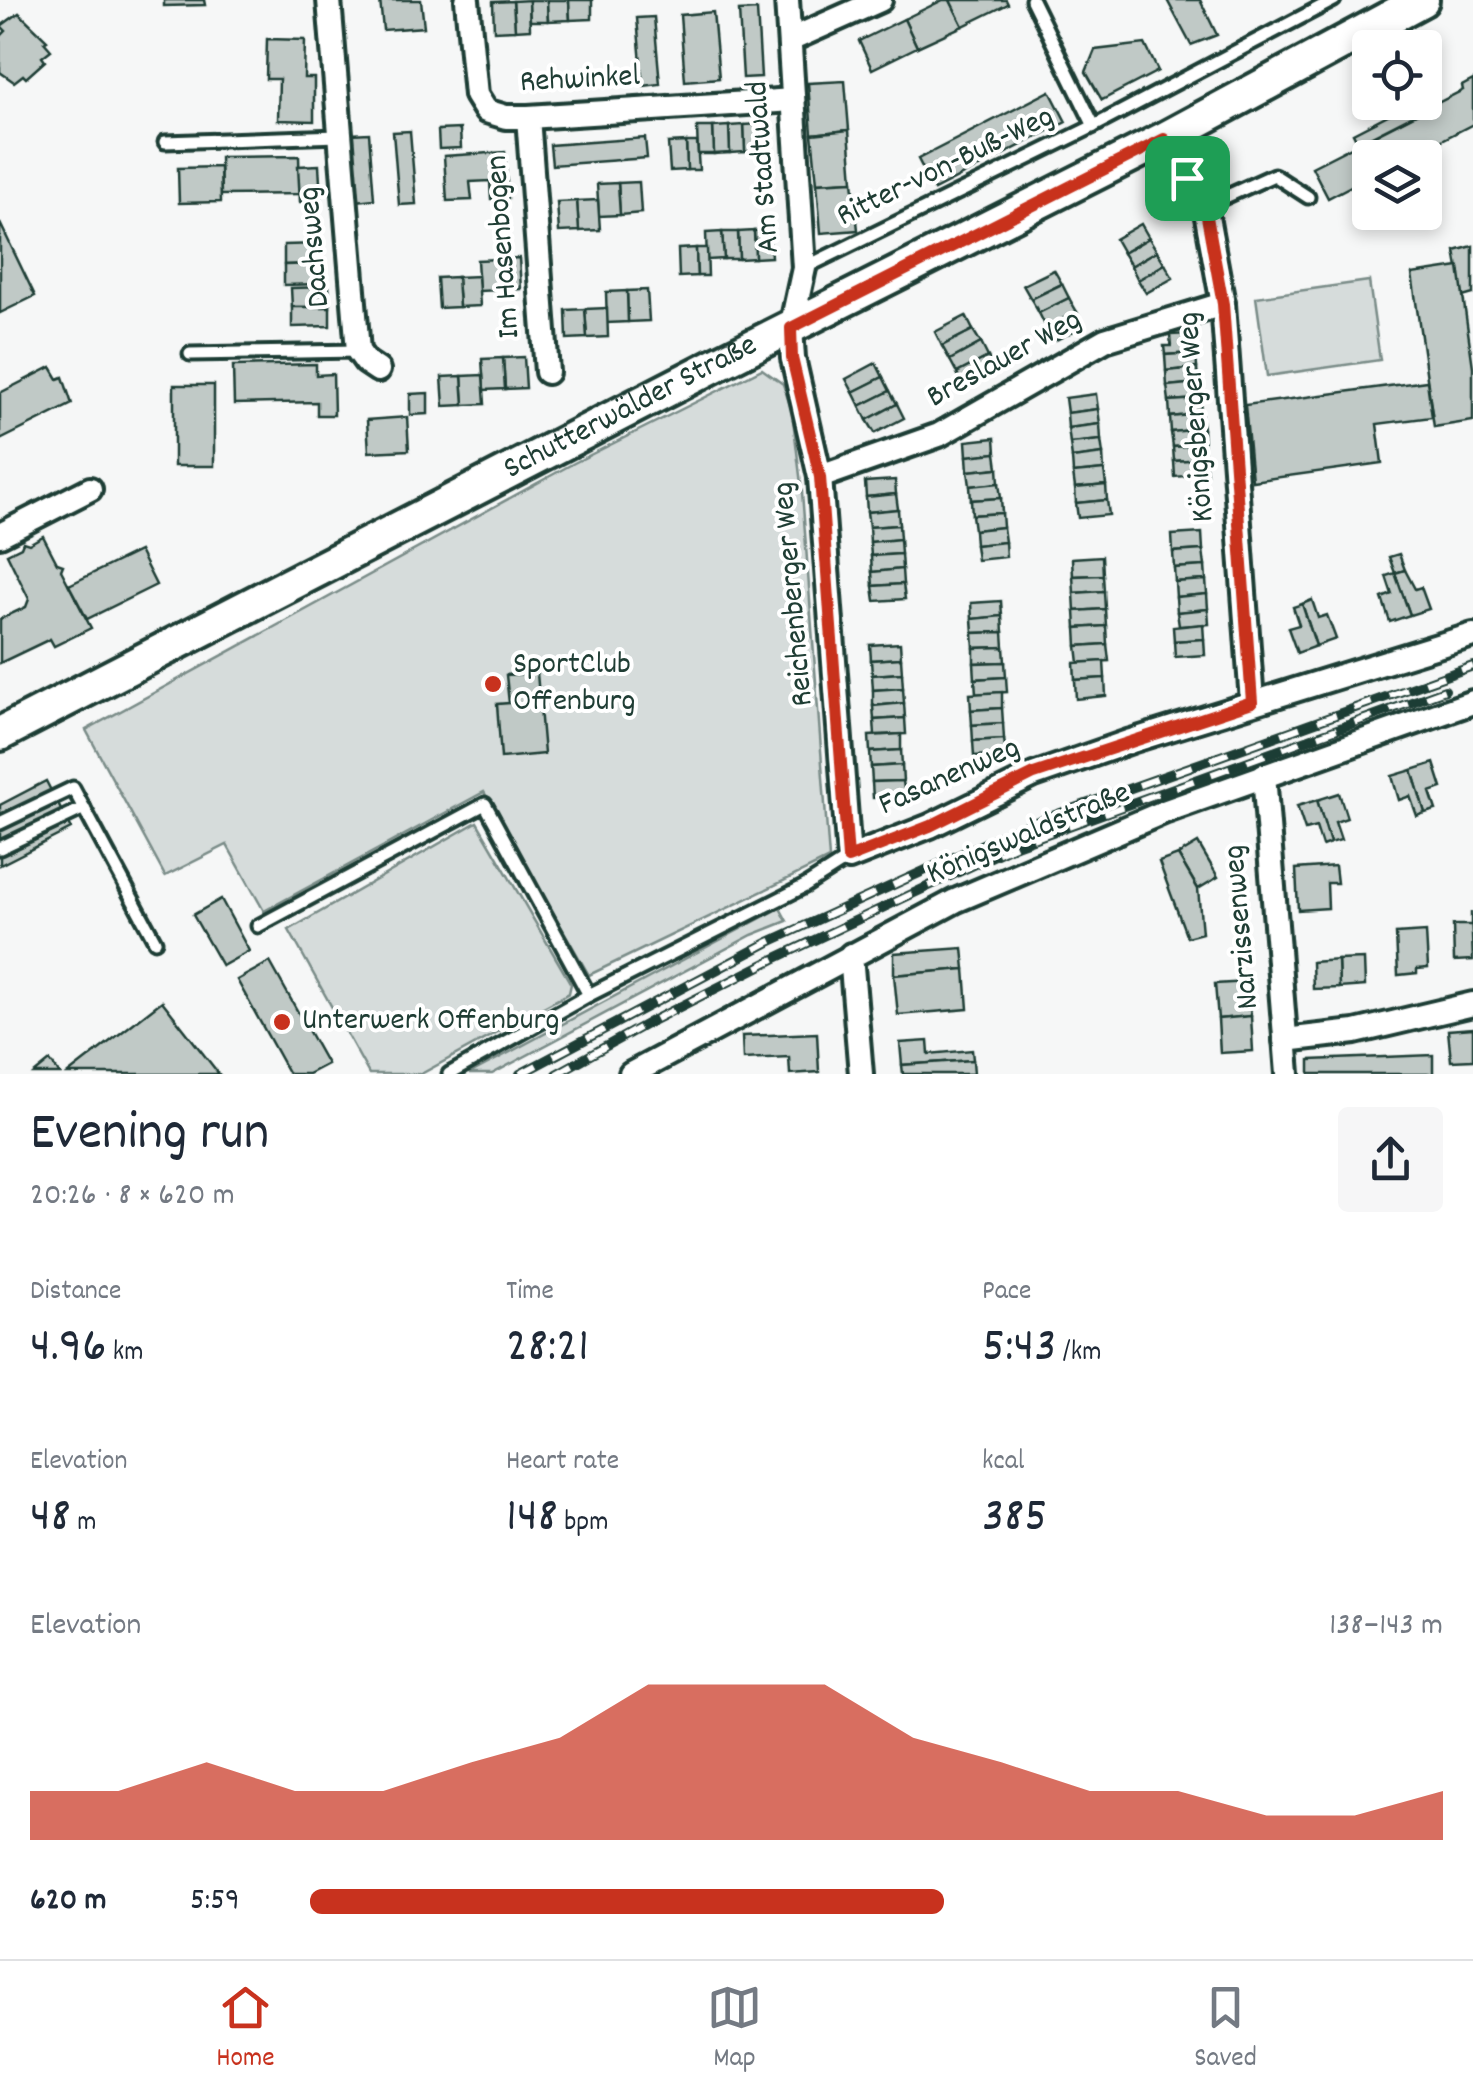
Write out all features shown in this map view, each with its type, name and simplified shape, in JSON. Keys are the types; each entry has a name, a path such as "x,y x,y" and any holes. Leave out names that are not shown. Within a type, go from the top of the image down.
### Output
{"main road":[{"name":"Schutterwälder Straße","path":"0,734 1164,139 1422,0"}],"street":[{"name":"Dachsweg","path":"329,0 358,351"},
{"name":"Rehwinkel","path":"468,0 480,104 486,111 506,118 793,100"},
{"name":"Am Stadtwald","path":"787,0 804,268 791,328"},
{"path":"790,40 880,0"},
{"name":"Im Hasenbogen","path":"528,118 548,372"},
{"name":"Königsberger Weg","path":"1164,139 1205,206 1223,304 1252,702"},
{"name":"Breslauer Weg","path":"820,477 940,436 1105,340 1223,304"},
{"name":"Reichenberger Weg","path":"791,328 792,358 820,477 848,858"},
{"path":"358,351 378,370"},
{"path":"0,536 90,489"},
{"name":"Fasanenweg","path":"848,858 930,826 1034,774 1473,634"},
{"name":"Königswaldstraße","path":"641,1071 955,900 1264,774 1473,702"},
{"name":"Narzissenweg","path":"1264,774 1288,1074"},
{"path":"851,955 861,1074"},
{"path":"1285,1040 1356,1032 1473,1004"}],"lane":[{"name":"Ritter-von-Buß-Weg","path":"804,268 1094,126 1032,0"},
{"path":"1094,126 1334,0"},
{"name":"Dachsweg","path":"165,142 339,136"},
{"path":"1205,206 1274,175 1308,197"},
{"name":"Dachsweg","path":"190,354 358,351"},
{"path":"0,823 73,788 155,941"},
{"path":"258,926 485,804 589,995"},
{"path":"0,848 84,808"},
{"name":"Fasanenweg","path":"449,1074 589,995 805,886 848,858"}],"shaded area":[{"path":"1369,281 1380,360 1267,376 1256,297"},
{"name":"SportClub Offenburg","path":"762,369 783,384 792,411 802,492 829,859 589,975 484,792 264,911 227,845 165,876 86,730 574,463"},
{"path":"477,822 571,984 569,993 421,1074 369,1074 289,930"},
{"path":"780,908 787,921 752,935 492,1074 469,1074"}],"building":[{"path":"164,0 204,0 205,5 164,6"},
{"path":"380,0 421,0 424,27 383,30"},
{"path":"529,0 530,29 515,30 513,1"},
{"path":"529,0 547,0 548,21 530,21"},
{"path":"547,0 569,0 570,20 548,21"},
{"path":"569,0 592,0 592,19 570,20"},
{"path":"950,0 963,26 917,47 904,19"},
{"path":"950,0 1006,0 1008,4 963,26"},
{"path":"1167,0 1200,0 1217,35 1191,45"},
{"path":"513,1 515,30 494,31 493,2"},
{"path":"757,10 761,77 743,78 739,11"},
{"path":"713,12 719,78 685,81 680,15"},
{"path":"19,13 47,40 44,42 51,50 26,78 23,75 14,82 0,72 0,33 6,31 1,26"},
{"path":"654,17 660,84 643,86 637,18"},
{"path":"904,19 917,47 872,69 859,41"},
{"path":"267,39 305,40 304,78 314,78 314,121 278,120 279,79 266,79"},
{"path":"1145,44 1158,71 1102,100 1086,72 1095,50"},
{"path":"1473,80 1473,124 1442,140 1365,140 1404,120 1442,120 1442,101 1463,90 1462,86"},
{"path":"845,81 849,130 812,134 808,83"},
{"path":"1050,91 1066,122 934,190 918,159"},
{"path":"1378,120 1403,120 1364,140 1356,140 1353,133"},
{"path":"760,124 761,151 745,152 744,125"},
{"path":"744,125 745,152 730,153 729,126"},
{"path":"729,126 730,153 714,154 713,127"},
{"path":"697,127 713,127 714,154 698,154"},
{"path":"460,129 461,148 439,149 438,130"},
{"path":"849,130 853,181 817,183 812,134"},
{"path":"410,131 416,204 399,205 393,132"},
{"path":"369,133 374,199 356,201 351,134"},
{"path":"645,138 647,158 552,165 550,145"},
{"path":"686,142 697,142 699,170 687,170"},
{"path":"686,142 687,170 670,171 668,143"},
{"path":"1352,147 1352,185 1328,198 1312,167"},
{"path":"505,152 508,198 491,199 490,181 470,182 472,200 447,201 444,156"},
{"path":"299,156 300,194 221,195 220,157"},
{"path":"319,165 321,201 300,202 298,166"},
{"path":"220,167 221,202 179,203 178,168"},
{"path":"853,181 858,230 821,233 817,183"},
{"path":"639,182 641,213 620,215 618,183"},
{"path":"618,183 620,215 599,216 597,184"},
{"path":"598,200 600,230 579,231 577,201"},
{"path":"577,201 579,231 559,232 557,202"},
{"path":"0,223 35,296 0,313"},
{"path":"1141,224 1149,238 1123,253 1115,239"},
{"path":"769,230 771,257 755,258 754,231"},
{"path":"754,231 755,258 739,259 738,232"},
{"path":"722,232 738,232 739,259 724,259"},
{"path":"722,232 724,259 707,260 706,233"},
{"path":"1149,238 1157,251 1131,266 1123,253"},
{"path":"319,244 319,264 284,265 284,245"},
{"path":"1473,246 1473,294 1463,297 1455,251"},
{"path":"696,248 697,276 679,277 678,249"},
{"path":"696,248 707,248 708,276 697,276"},
{"path":"1157,251 1165,264 1138,280 1131,266"},
{"path":"519,258 521,289 500,290 498,259"},
{"path":"498,259 500,290 479,291 477,260"},
{"path":"319,264 319,284 284,285 284,265"},
{"path":"1165,264 1173,278 1146,293 1138,280"},
{"path":"1459,267 1473,367 1473,421 1434,427 1412,274"},
{"path":"1054,270 1062,284 1031,299 1023,285"},
{"path":"478,276 480,306 459,307 457,277"},
{"path":"457,277 459,307 439,308 437,278"},
{"path":"1062,284 1069,298 1039,313 1031,299"},
{"path":"329,287 330,307 292,307 291,288"},
{"path":"647,290 649,321 628,322 627,291"},
{"path":"627,291 628,322 607,323 606,292"},
{"path":"1069,298 1077,312 1046,327 1039,313"},
{"path":"292,307 330,307 330,326 292,327"},
{"path":"607,308 608,337 587,338 585,309"},
{"path":"585,309 587,338 567,339 566,310"},
{"path":"1077,312 1084,326 1054,341 1046,327"},
{"path":"966,316 973,330 942,346 935,332"},
{"path":"973,330 981,343 950,360 942,346"},
{"path":"1190,334 1191,353 1165,355 1164,346 1171,346 1170,335"},
{"path":"981,343 988,357 957,373 950,360"},
{"path":"1196,353 1197,368 1166,371 1165,355"},
{"path":"524,357 526,388 505,389 503,358"},
{"path":"988,357 995,371 964,387 957,373"},
{"path":"503,358 505,389 484,390 482,359"},
{"path":"876,363 883,377 853,392 846,379"},
{"path":"316,364 316,375 333,374 334,415 317,415 317,402 234,404 233,366"},
{"path":"51,367 58,379 63,377 72,404 0,440 0,393"},
{"path":"1197,368 1198,383 1167,386 1166,371"},
{"path":"483,375 485,404 464,405 462,376"},
{"path":"462,376 464,405 444,406 442,377"},
{"path":"883,377 890,391 860,406 853,392"},
{"path":"1427,381 1432,417 1377,424 1382,463 1252,481 1245,405"},
{"path":"1198,383 1200,399 1169,401 1167,386"},
{"path":"174,385 214,385 214,466 174,466"},
{"path":"890,391 897,404 867,420 860,406"},
{"path":"428,393 428,414 410,415 410,394"},
{"path":"1096,394 1098,409 1067,413 1065,398"},
{"path":"1200,399 1201,414 1170,417 1169,401"},
{"path":"897,404 904,418 875,433 867,420"},
{"path":"1098,409 1100,424 1068,428 1067,413"},
{"path":"1201,414 1203,429 1171,432 1170,417"},
{"path":"407,417 409,450 369,452 367,420"},
{"path":"1100,424 1101,440 1070,443 1068,428"},
{"path":"1203,429 1204,445 1173,447 1171,432"},
{"path":"995,438 996,453 967,456 966,441"},
{"path":"1101,440 1103,454 1072,458 1070,443"},
{"path":"1204,445 1205,459 1174,461 1173,447"},
{"path":"996,453 998,468 968,471 967,456"},
{"path":"1103,454 1104,470 1073,473 1072,458"},
{"path":"1205,459 1207,474 1175,477 1174,461"},
{"path":"998,468 999,483 970,486 968,471"},
{"path":"1104,470 1106,485 1075,488 1073,473"},
{"path":"895,480 896,494 866,497 865,482"},
{"path":"999,483 1001,498 971,500 970,486"},
{"path":"1106,485 1107,500 1076,503 1075,488"},
{"path":"896,494 898,509 867,512 866,497"},
{"path":"1001,498 1002,513 972,515 971,500"},
{"path":"1107,500 1109,515 1078,518 1076,503"},
{"path":"898,509 899,525 869,527 867,512"},
{"path":"1002,513 1003,527 974,530 972,515"},
{"path":"899,525 900,539 870,542 869,527"},
{"path":"1003,527 1005,542 975,545 974,530"},
{"path":"1202,533 1203,550 1173,552 1172,535"},
{"path":"43,536 57,563 63,565 61,570 91,628 54,646 50,639 0,663 0,619 26,607 29,599 7,554 23,542 29,544"},
{"path":"900,539 901,554 871,556 870,542"},
{"path":"1005,542 1006,557 977,560 975,545"},
{"path":"1203,550 1205,566 1174,568 1173,552"},
{"path":"139,551 156,585 87,619 69,585"},
{"path":"901,554 902,569 872,572 871,556"},
{"path":"1399,554 1405,570 1395,573 1389,557"},
{"path":"1102,556 1103,575 1073,576 1072,558"},
{"path":"1205,566 1206,580 1175,582 1174,568"},
{"path":"902,569 903,584 873,586 872,572"},
{"path":"1405,570 1415,589 1421,587 1429,609 1410,615 1395,573"},
{"path":"1395,573 1410,615 1390,622 1382,598 1392,594 1386,576"},
{"path":"1103,575 1104,591 1074,593 1073,576"},
{"path":"1206,580 1207,594 1176,597 1175,582"},
{"path":"903,584 905,599 875,601 873,586"},
{"path":"1104,591 1105,609 1075,611 1074,593"},
{"path":"1207,594 1208,609 1177,612 1176,597"},
{"path":"1312,600 1318,618 1327,615 1336,639 1316,646 1302,604"},
{"path":"1001,601 1002,616 972,619 971,603"},
{"path":"1302,604 1316,646 1297,653 1288,628 1299,625 1293,607"},
{"path":"1105,609 1106,626 1076,628 1075,611"},
{"path":"1208,609 1209,624 1179,626 1177,612"},
{"path":"1002,616 1003,632 973,633 972,619"},
{"path":"1203,624 1204,639 1174,641 1173,627"},
{"path":"1106,626 1107,644 1077,646 1076,628"},
{"path":"1003,632 1004,647 974,648 973,633"},
{"path":"1204,639 1205,655 1175,657 1174,641"},
{"path":"900,643 901,658 871,660 870,645"},
{"path":"1107,644 1109,661 1079,663 1077,646"},
{"path":"1004,647 1005,662 974,663 974,648"},
{"path":"901,658 902,673 872,675 871,660"},
{"path":"1104,661 1105,678 1075,680 1074,663"},
{"path":"1005,662 1006,677 975,679 974,663"},
{"path":"537,673 544,754 501,758 497,704 509,703 506,675"},
{"path":"902,673 903,688 873,690 872,675"},
{"path":"1006,677 1007,692 976,694 975,679"},
{"path":"1105,678 1106,696 1076,699 1075,680"},
{"path":"903,688 904,703 873,706 873,690"},
{"path":"1002,692 1002,708 971,710 970,694"},
{"path":"904,703 905,718 874,720 873,706"},
{"path":"1002,708 1003,723 972,725 971,710"},
{"path":"905,718 906,734 875,735 874,720"},
{"path":"1003,723 1004,739 973,741 972,725"},
{"path":"901,734 901,750 870,752 869,736"},
{"path":"1004,739 1006,754 974,756 973,741"},
{"path":"901,750 902,765 871,767 870,752"},
{"path":"1434,763 1442,788 1430,792 1436,810 1425,813 1412,770"},
{"path":"902,765 903,781 872,782 871,767"},
{"path":"1412,770 1425,813 1417,816 1410,796 1399,800 1392,776"},
{"path":"46,781 71,829 0,865 0,805"},
{"path":"903,781 905,796 873,798 872,782"},
{"path":"1339,793 1347,818 1335,822 1341,840 1330,843 1317,800"},
{"path":"1317,800 1330,843 1322,846 1316,827 1305,830 1297,806"},
{"path":"1198,843 1218,877 1198,889 1178,855"},
{"path":"1178,855 1198,889 1202,933 1187,937 1159,862"},
{"path":"1335,866 1337,883 1327,883 1328,908 1298,910 1296,869"},
{"path":"221,899 249,951 222,966 193,915"},
{"path":"1471,912 1473,960 1454,961 1453,925 1471,925"},
{"path":"1426,932 1428,968 1398,975 1396,934"},
{"path":"963,948 965,969 894,975 894,953"},
{"path":"1364,959 1365,986 1339,988 1338,960"},
{"path":"1338,960 1339,988 1313,989 1312,962"},
{"name":"Unterwerk Offenburg","path":"270,962 327,1064 308,1074 289,1074 237,980"},
{"path":"965,969 968,1009 898,1015 894,975"},
{"path":"1248,982 1251,1016 1218,1019 1215,984"},
{"path":"162,1001 219,1074 68,1074"},
{"path":"1251,1016 1253,1051 1220,1053 1218,1019"},
{"path":"1473,1028 1473,1060 1451,1061 1448,1030"},
{"path":"817,1033 819,1072 790,1074 789,1057 743,1059 742,1036"},
{"path":"928,1041 929,1054 972,1050 973,1060 902,1065 900,1043"},
{"path":"1433,1055 1433,1074 1310,1074 1310,1060"},
{"path":"973,1060 974,1074 903,1074 902,1065"},
{"path":"50,1061 60,1074 34,1074"}],"railway":[{"path":"520,1074 769,942 1013,830 1473,666"},
{"path":"556,1074 774,959 1016,845 1445,690"}],"place":[{"name":"SportClub Offenburg","path":"493,684"},
{"name":"Unterwerk Offenburg","path":"282,1022"}],"route":[{"path":"1164,139 1187,178 1205,206 1223,304 1252,702 1034,774 930,826 848,858 820,477 792,358 791,328 1164,139"}]}
